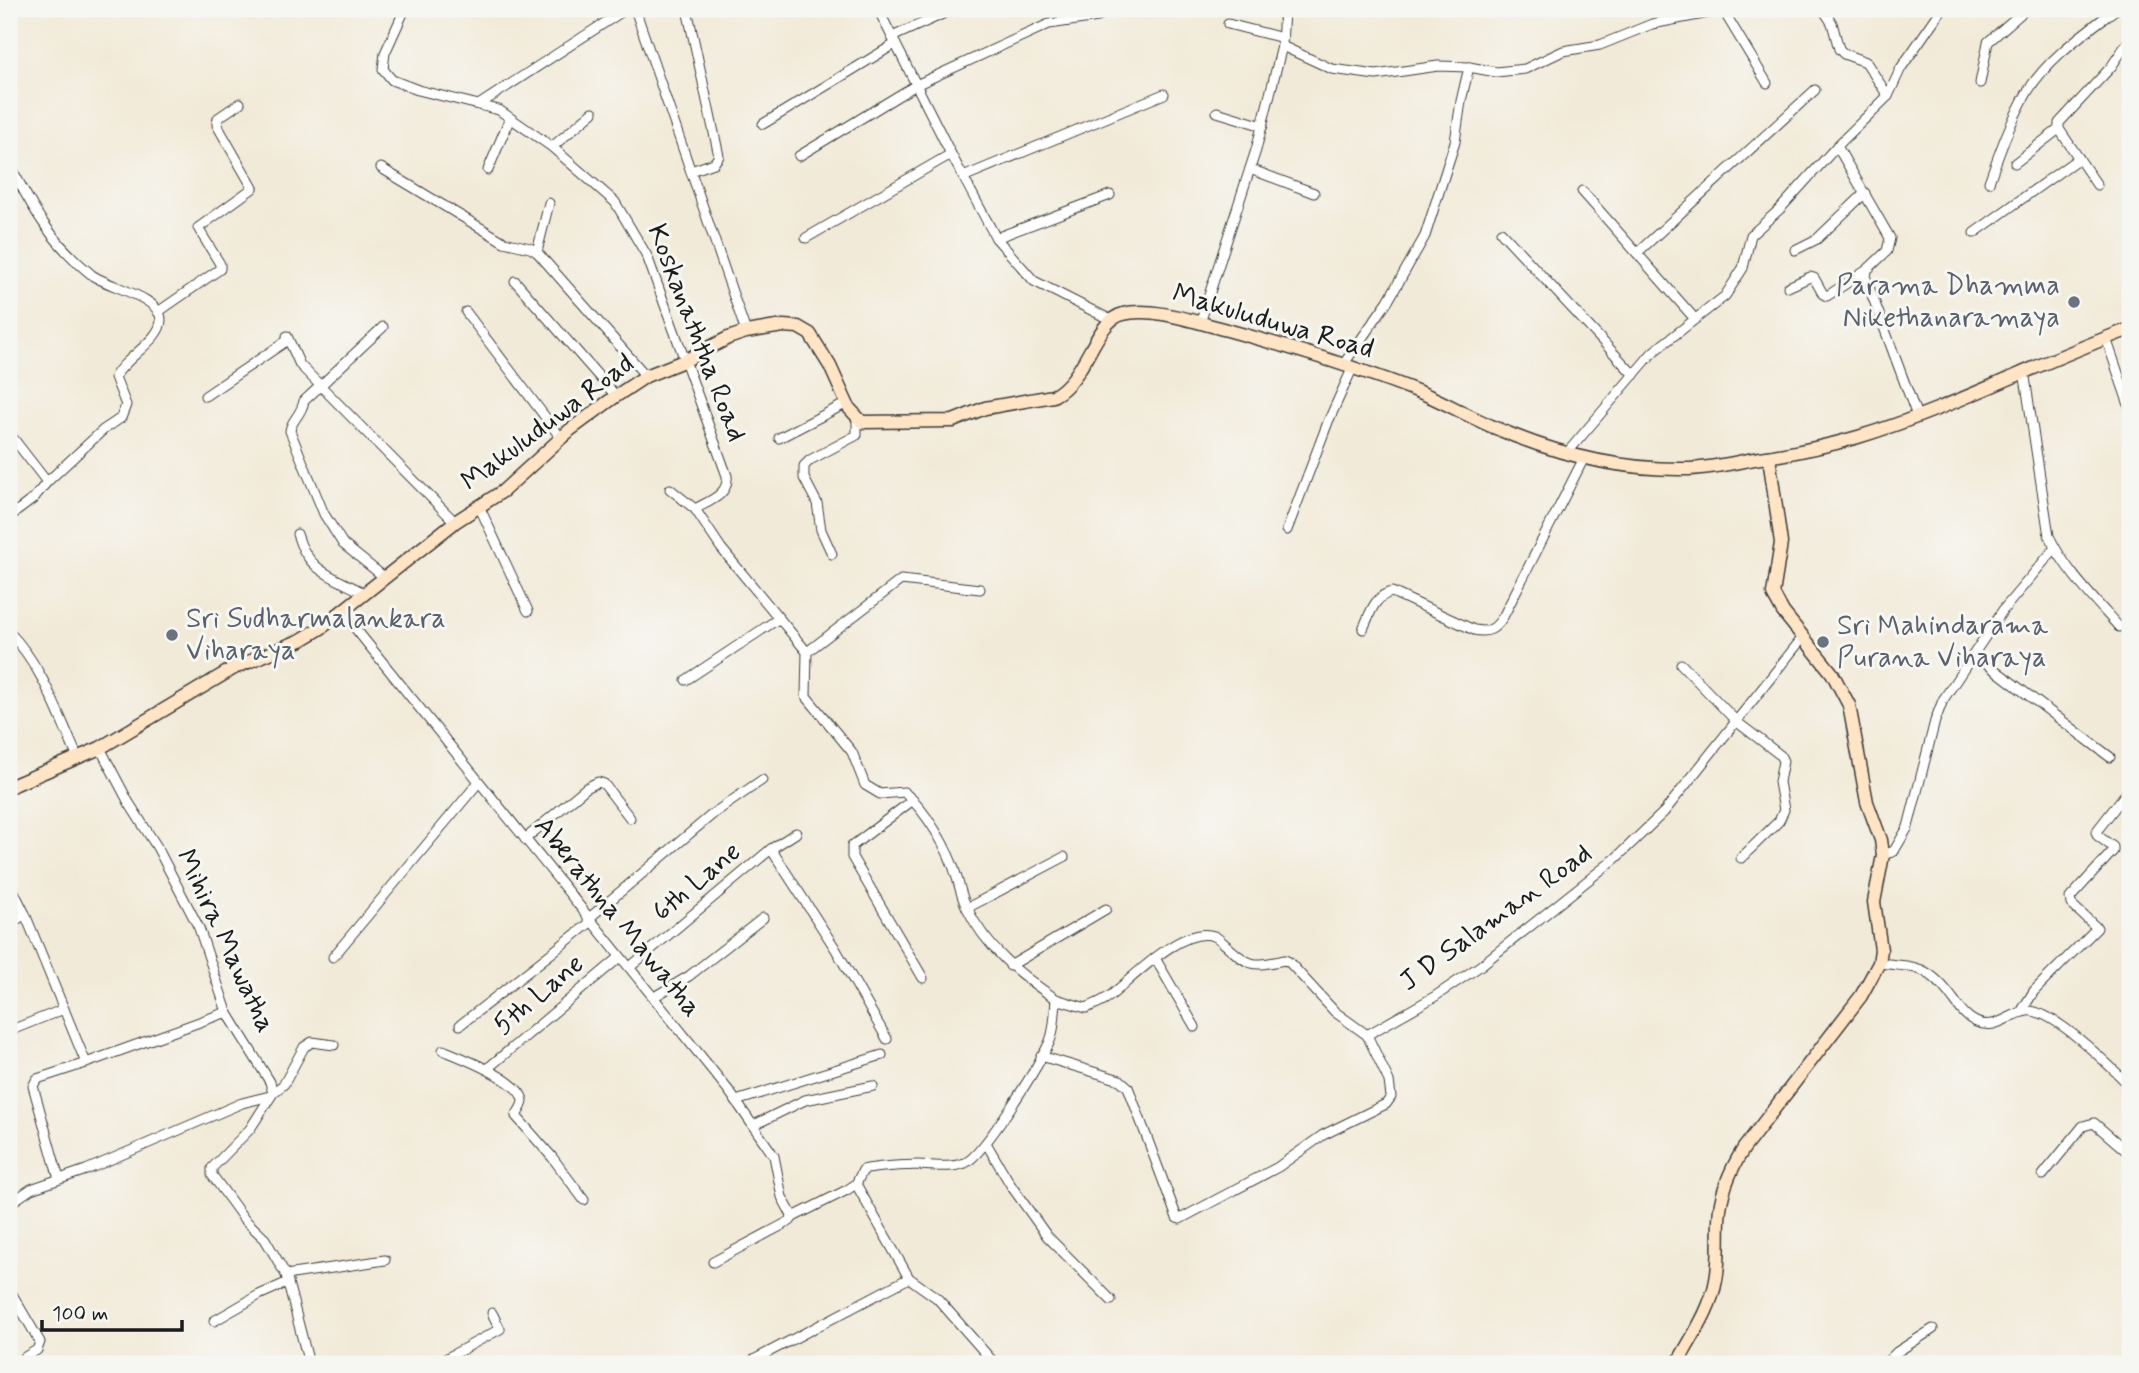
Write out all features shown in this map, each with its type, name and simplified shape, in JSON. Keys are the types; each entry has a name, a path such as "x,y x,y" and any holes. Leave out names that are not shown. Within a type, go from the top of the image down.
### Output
{"street":[{"name":"Koskanaththa Road","path":"405,9 385,53 383,69 392,80 499,110 552,147 615,202 625,217 647,257 686,360 728,484 717,498 695,509"},
{"path":"480,104 626,9"},
{"path":"635,9 746,332"},
{"path":"687,9 719,156 714,163 691,171"},
{"path":"832,554 821,530 817,503 804,478 804,466 810,460 858,435 857,419 866,423 940,422 962,418 985,408 1053,396 1071,383 1111,320 1034,281 996,238 878,9"},
{"path":"763,124 894,40 954,9"},
{"path":"799,156 916,85 1049,24 1098,17 1104,9"},
{"path":"1200,323 1263,126 1283,42 1284,9"},
{"path":"1228,24 1283,42 1332,69 1376,75 1438,66 1469,66 1496,72 1525,69 1563,51 1600,45 1652,24 1729,9"},
{"path":"1823,9 1832,23 1839,49 1844,54 1866,62 1888,96"},
{"path":"1567,453 1653,352 1725,296 1743,268 1751,235 1888,96 1900,68 1942,9"},
{"path":"1980,83 1989,42 2025,9"},
{"path":"1989,182 2029,89 2080,37 2116,9"},
{"path":"1723,10 1768,83"},
{"path":"2015,163 2059,129 2063,119 2111,67 2130,39"},
{"path":"1287,530 1347,367 1425,236 1455,142 1469,66"},
{"path":"1637,253 1815,90"},
{"path":"963,177 1164,94"},
{"path":"158,312 220,269 220,264 199,232 199,225 253,188 217,125 218,118 240,103"},
{"path":"552,147 593,112"},
{"path":"1217,112 1263,126"},
{"path":"488,170 510,118"},
{"path":"2059,129 2097,185"},
{"path":"1788,287 1814,278 1827,296 1867,270 1887,251 1890,243 1885,229 1837,146"},
{"path":"806,238 951,154"},
{"path":"1974,233 2079,158"},
{"path":"9,163 31,206 52,238 93,276 114,288 141,295 162,318 159,330 120,368 115,377 126,405 121,418 103,430 47,482 33,499 9,517"},
{"path":"381,168 504,242 537,252 646,376"},
{"path":"1250,169 1314,193"},
{"path":"1582,191 1695,319"},
{"path":"1795,250 1817,239 1865,193"},
{"path":"996,238 1111,195"},
{"path":"537,252 549,203"},
{"path":"1501,232 1634,375"},
{"path":"1867,270 1866,279 1917,416"},
{"path":"515,281 616,396"},
{"path":"466,312 561,438"},
{"name":"Makuluduwa Road","path":"1111,320 1126,313 1139,312 1200,323 1347,367 1423,394 1492,426 1567,453 1650,468 1687,469 1769,457 1857,437 1917,416 2130,329"},
{"name":"Makuluduwa Road","path":"9,787 100,748 234,668 301,640 342,612 455,522 503,491 561,438 616,396 646,376 686,360 728,338 783,326 798,327 810,334 857,419"},
{"path":"383,327 304,401 301,413 290,427 290,435 324,514 343,544 384,577"},
{"path":"205,396 288,338 300,365 455,522"},
{"path":"2106,338 2130,408"},
{"path":"2024,371 2047,524 2055,548 2085,589 2119,627"},
{"path":"779,438 847,403"},
{"path":"9,433 47,482"},
{"path":"1677,1364 1716,1283 1721,1202 1737,1160 1861,996 1880,962 1881,940 1874,902 1883,855 1881,840 1867,802 1849,705 1832,673 1783,612 1773,594 1781,544 1769,457"},
{"path":"1363,629 1380,596 1392,592 1474,630 1482,632 1494,629 1503,617 1584,458"},
{"path":"670,489 695,509 721,548 807,652 806,696 852,752 865,785 880,794 904,792 913,800 946,848 973,920 1010,966 1056,999 1086,1008 1107,998 1155,958 1199,935 1215,936 1243,961 1255,964 1285,960 1295,967 1335,1012 1367,1035 1389,1081 1391,1097 1386,1104 1323,1135 1278,1167 1180,1219 1128,1087 1120,1080 1041,1056"},
{"path":"479,506 528,611"},
{"path":"297,534 302,552 310,562 364,593"},
{"path":"1883,855 1894,851 1908,827 1942,700 2003,610 2055,548"},
{"path":"807,652 901,580 980,589"},
{"name":"Aberathna Mawatha","path":"342,612 478,783 630,967 754,1125 774,1156 782,1197 793,1217"},
{"path":"686,680 778,618"},
{"path":"9,632 32,659 78,758"},
{"name":"J D Salaman Road","path":"1367,1035 1434,997 1480,966 1616,858 1664,812 1804,636"},
{"path":"1974,654 2110,757"},
{"path":"1681,664 1737,722 1780,755 1783,761 1779,782 1784,810 1779,821 1741,858"},
{"name":"Mihira Mawatha","path":"100,748 199,928 227,1012 270,1082 272,1094"},
{"path":"460,1025 590,920 714,813 762,780"},
{"path":"524,839 586,788 598,782 604,784 630,818"},
{"path":"334,957 478,783"},
{"path":"2021,1012 2034,991 2097,928 2071,904 2070,898 2113,851 2113,847 2096,832 2130,788"},
{"path":"913,800 852,846 852,857 923,978"},
{"name":"6th Lane","path":"630,967 771,849 796,833"},
{"path":"771,849 835,948 887,1039"},
{"path":"967,908 1063,857"},
{"path":"9,882 25,914 86,1063"},
{"path":"1010,966 1106,909"},
{"path":"9,925 25,914"},
{"path":"654,997 689,976 763,918"},
{"name":"5th Lane","path":"488,1068 620,957"},
{"path":"1155,958 1195,1027"},
{"path":"1880,962 1921,968 1931,974 1964,1014 1988,1026 2021,1012 2041,1014 2090,1046 2130,1086"},
{"path":"713,1262 851,1187 863,1170 917,1165 946,1167 966,1163 986,1143 1051,1040 1056,999"},
{"path":"9,1031 64,1009"},
{"path":"59,1179 33,1086 37,1079 227,1012"},
{"path":"309,1364 287,1279 265,1238 244,1219 212,1175 212,1168 250,1129 272,1094 284,1084 304,1047 313,1042 334,1045"},
{"path":"443,1050 488,1068 523,1098 516,1116 552,1157 584,1200"},
{"path":"736,1101 882,1055"},
{"path":"754,1125 805,1100 873,1086"},
{"path":"9,1205 32,1189 206,1117 272,1094"},
{"path":"2043,1175 2083,1126 2089,1124 2094,1123 2130,1154"},
{"path":"986,1143 1012,1187 1047,1236 1111,1300"},
{"path":"851,1187 909,1278 937,1298 995,1364"},
{"path":"214,1321 287,1279 385,1260"},
{"path":"746,1364 909,1278"},
{"path":"9,1289 40,1342 37,1350 24,1357 27,1364"},
{"path":"436,1364 500,1329 492,1313"},
{"path":"1885,1364 1897,1352 1933,1328"}],"place":[{"name":"Parama Dhamma Nikethanaramaya","path":"2074,302"},
{"name":"Sri Sudharmalankara Viharaya","path":"172,635"},
{"name":"Sri Mahindarama Purana Viharaya","path":"1823,642"}]}
